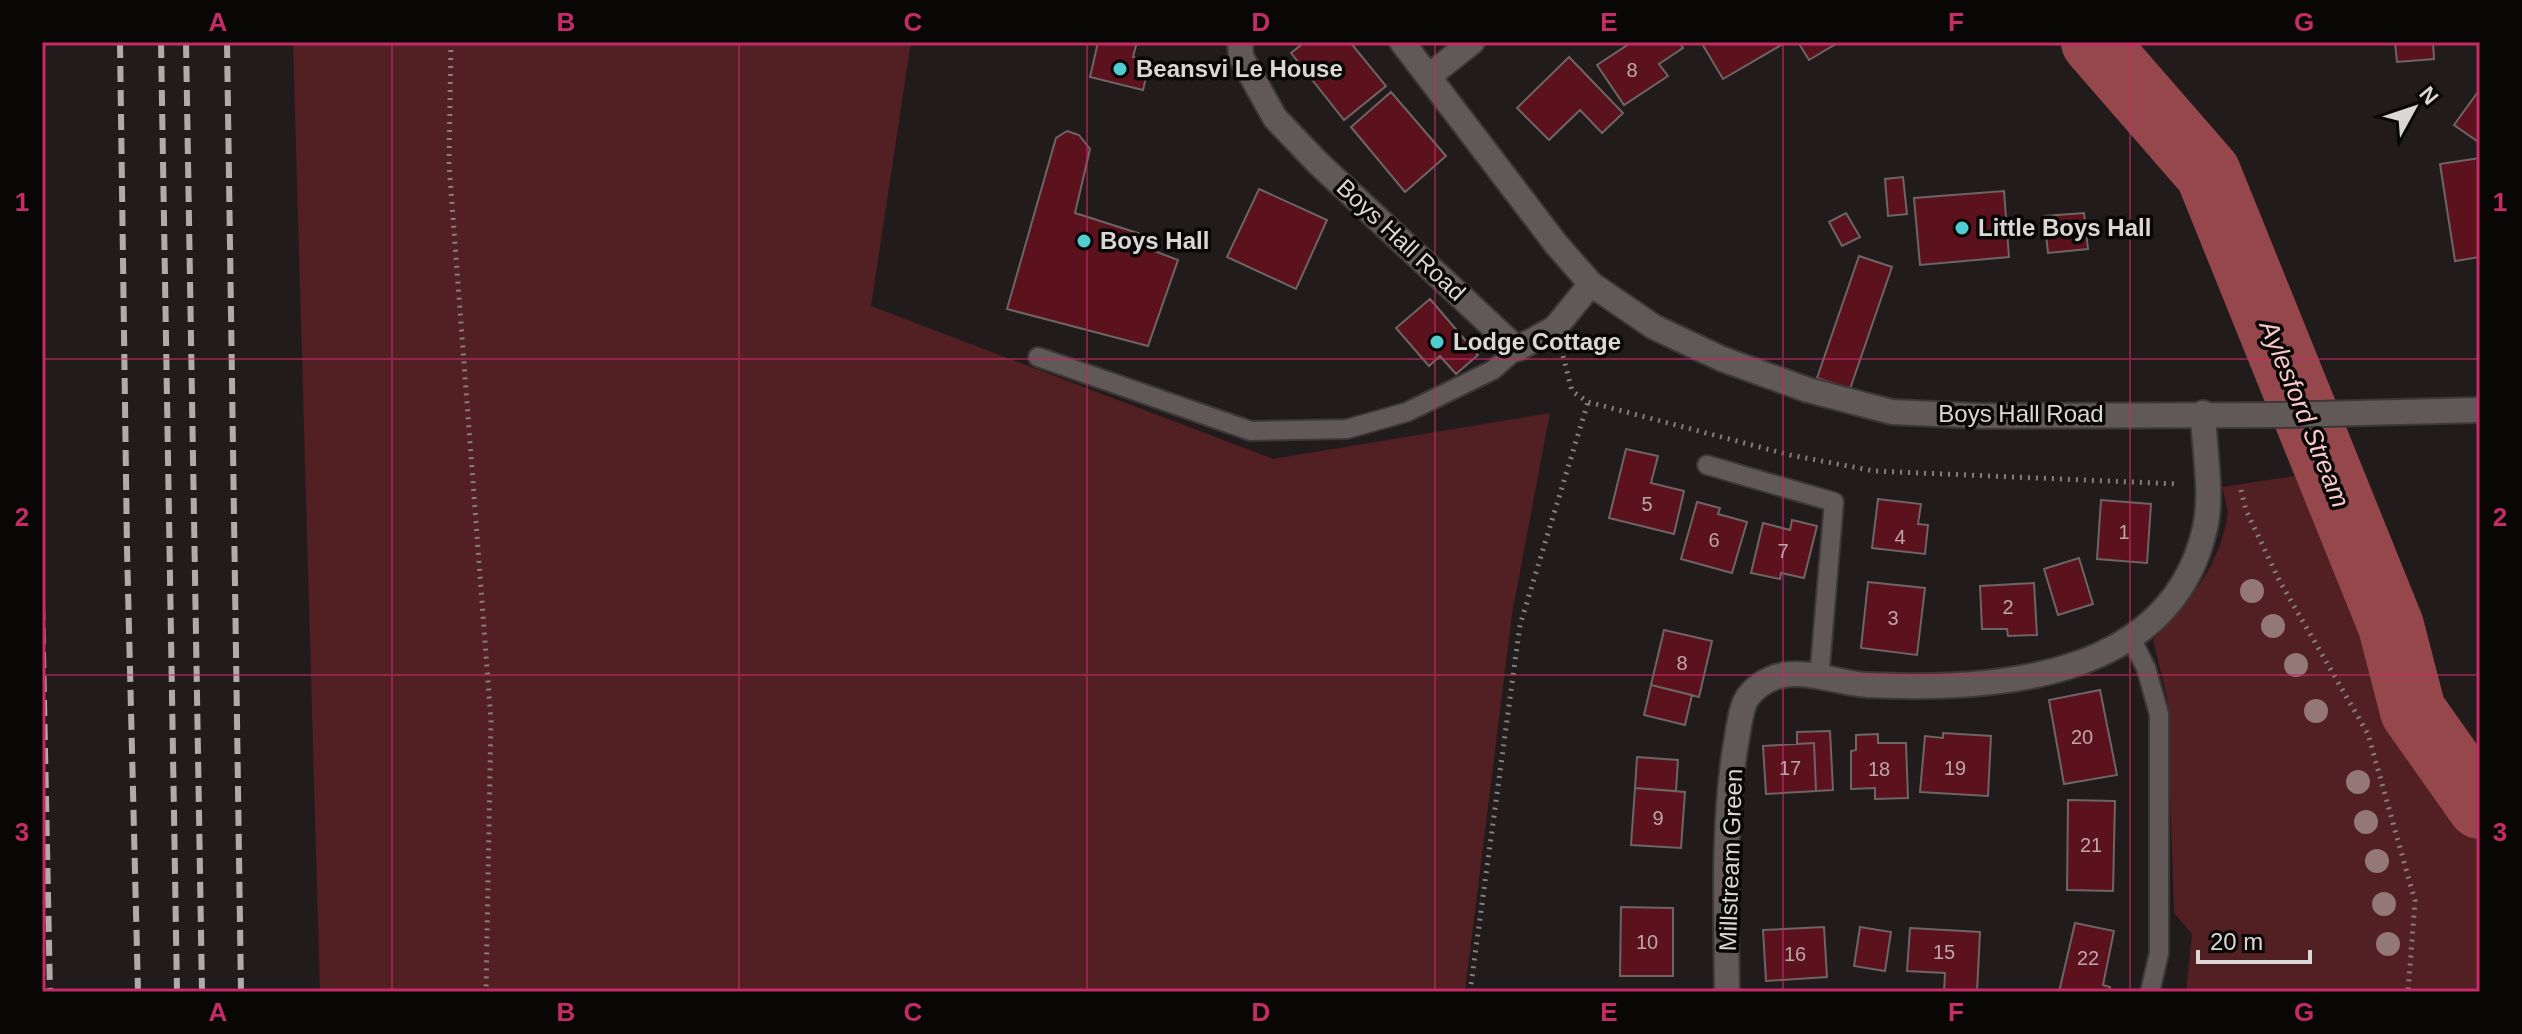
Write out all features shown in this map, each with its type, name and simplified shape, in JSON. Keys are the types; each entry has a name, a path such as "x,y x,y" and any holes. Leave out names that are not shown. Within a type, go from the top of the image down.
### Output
{"street":[{"name":"Boys Hall Road","path":"1240,42 1241,57 1275,118 1318,163 1517,349"},
{"name":"Boys Hall Road","path":"1402,42 1556,244 1591,284 1654,327 1722,359 1808,390 1892,412 1981,416 2281,415 2480,410"},
{"path":"1429,76 1472,42"},
{"path":"1517,349 1555,328 1591,284"},
{"name":"Millstream Green","path":"1727,992 1729,796 1746,701 1763,682 1786,674 1866,685 1970,685 2037,676 2086,663 2131,638 2166,606 2190,569 2206,527 2208,509 2203,413"}],"lane":[{"path":"1038,357 1251,431 1331,430 1347,429 1407,412 1493,370 1517,349"},
{"path":"1707,465 1834,502 1819,679"},
{"path":"2131,638 2146,668 2159,714 2159,953 2150,992"}],"path":[{"path":"451,42 449,164 491,721 486,992"},
{"path":"1555,328 1572,391 1588,402 1790,455 1874,471 1992,478 2206,484 2237,473 2246,510 2279,580 2368,734 2415,901 2408,992"},
{"path":"1470,992 1520,625 1588,402"}],"shaded area":[{"path":"293,42 911,42 871,306 1273,459 1550,413 1512,614 1465,992 320,992"},
{"path":"2295,476 2391,709 2480,837 2480,992 2186,992 2192,934 2174,913 2167,697 2153,640 2189,599 2217,553 2227,514 2222,487"}],"building":[{"name":"Beansvi Le House","path":"1098,42 1137,42 1133,57 1150,61 1143,90 1090,77"},
{"path":"1305,42 1350,42 1386,86 1344,120 1291,53"},
{"path":"1632,42 1679,42 1683,48 1659,64 1668,76 1624,105 1597,65"},
{"path":"1701,42 1782,42 1783,44 1723,79"},
{"path":"1798,42 1839,42 1809,60"},
{"path":"2395,42 2433,42 2434,59 2397,62"},
{"path":"1569,57 1623,113 1602,133 1580,110 1549,140 1517,108"},
{"path":"2480,89 2480,143 2454,125"},
{"path":"1391,92 1446,156 1405,192 1351,127"},
{"name":"Boys Hall","path":"1067,131 1079,135 1090,149 1075,213 1144,235 1141,246 1178,260 1148,346 1007,309 1056,138"},
{"path":"2480,158 2480,257 2455,261 2440,164"},
{"path":"1903,177 1907,214 1888,216 1885,179"},
{"path":"1259,189 1327,220 1296,289 1227,257"},
{"name":"Little Boys Hall","path":"2004,191 2009,257 1920,265 1914,198"},
{"path":"1846,213 1860,237 1842,246 1829,222"},
{"path":"2084,213 2088,249 2048,253 2044,216"},
{"path":"1859,256 1892,267 1850,389 1817,378"},
{"name":"Lodge Cottage","path":"1430,299 1478,355 1456,374 1440,356 1429,366 1396,328"},
{"path":"1626,449 1658,456 1651,483 1684,491 1674,534 1609,518"},
{"path":"1878,499 1921,504 1918,524 1928,525 1925,554 1872,548"},
{"path":"2101,500 2151,504 2147,563 2097,559"},
{"path":"1697,502 1720,508 1718,514 1747,522 1732,573 1681,559"},
{"path":"1792,520 1817,526 1804,578 1781,573 1780,579 1751,573 1763,523 1790,530"},
{"path":"2079,558 2093,604 2058,615 2044,569"},
{"path":"1868,582 1925,588 1917,655 1861,648"},
{"path":"2034,583 2037,635 2008,636 2007,629 1982,629 1980,586"},
{"path":"1664,630 1712,641 1699,697 1651,685"},
{"path":"1651,685 1692,695 1685,725 1644,715"},
{"path":"2100,690 2117,775 2064,784 2049,700"},
{"path":"1830,731 1833,790 1816,791 1814,743 1797,744 1797,732"},
{"path":"1943,733 1991,736 1988,796 1920,792 1925,736 1943,738"},
{"path":"1878,734 1878,743 1906,743 1908,798 1875,799 1875,788 1851,789 1851,751 1856,750 1856,735"},
{"path":"1814,743 1816,791 1766,794 1763,746"},
{"path":"1637,757 1678,760 1676,791 1635,788"},
{"path":"1635,788 1685,792 1681,848 1631,845"},
{"path":"2068,800 2115,801 2113,891 2067,890"},
{"path":"1621,907 1673,908 1673,976 1620,976"},
{"path":"2075,923 2114,931 2103,985 2110,987 2109,992 2059,992"},
{"path":"1824,927 1827,977 1766,981 1763,930"},
{"path":"1860,927 1891,932 1885,971 1854,966"},
{"path":"1910,928 1980,932 1977,992 1944,992 1945,973 1907,971"}],"waterway":[{"name":"Aylesford Stream","path":"2094,42 2208,173 2391,626 2413,711 2480,806"}],"railway":[{"path":"120,42 127,549 138,992"},
{"path":"161,42 177,992"},
{"path":"186,42 202,992"},
{"path":"227,42 241,992"},
{"path":"42,604 50,992"}],"place":[{"name":"Beansvi Le House","path":"1120,69"},
{"name":"Little Boys Hall","path":"1962,228"},
{"name":"Boys Hall","path":"1084,241"},
{"name":"Lodge Cottage","path":"1437,342"}]}
